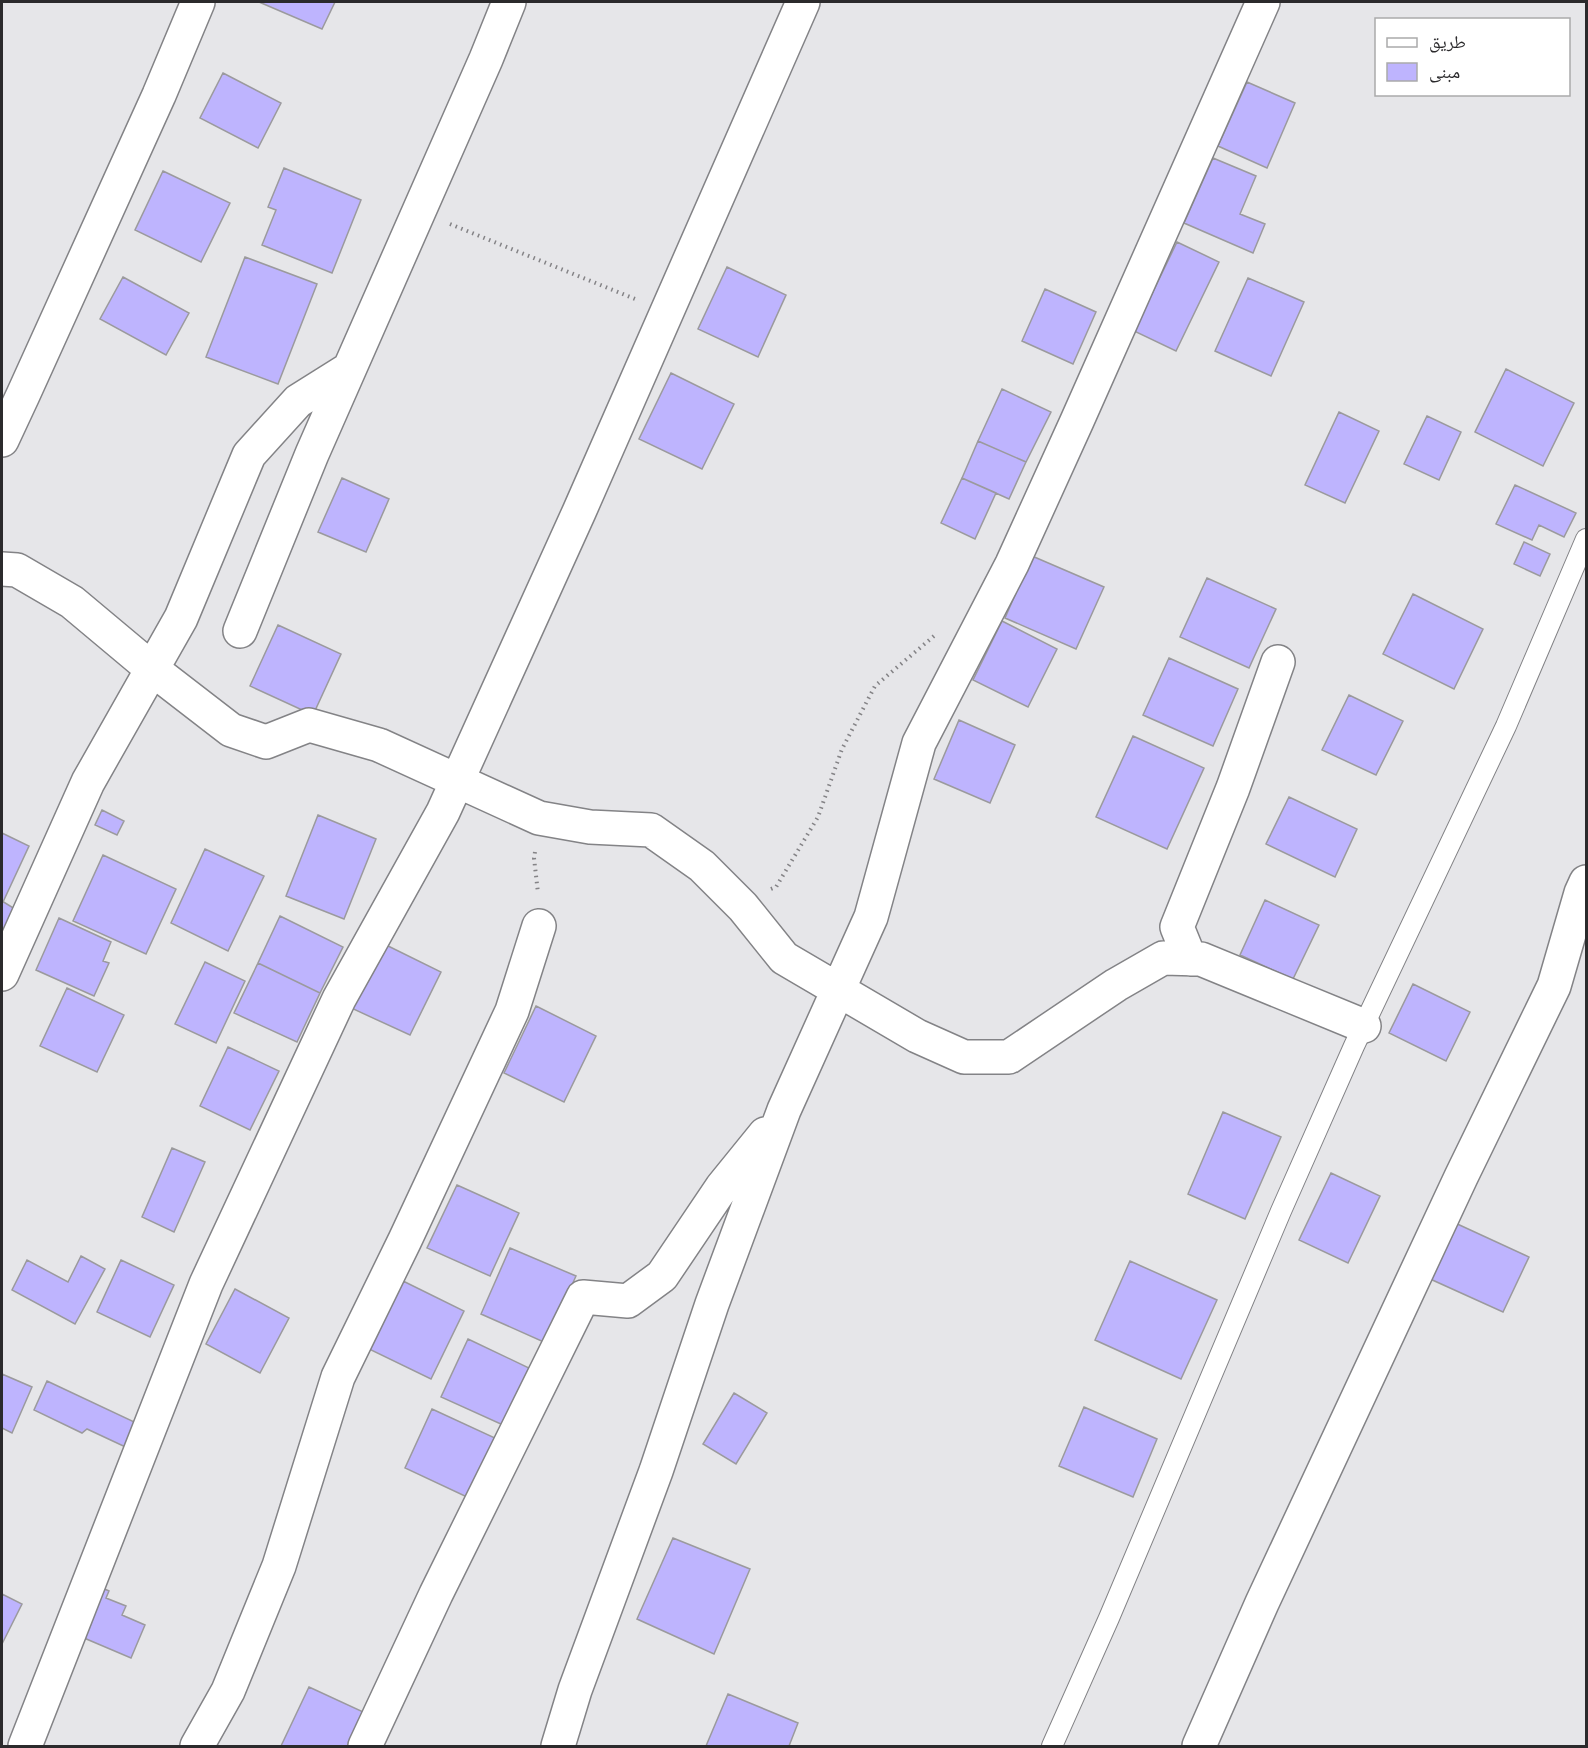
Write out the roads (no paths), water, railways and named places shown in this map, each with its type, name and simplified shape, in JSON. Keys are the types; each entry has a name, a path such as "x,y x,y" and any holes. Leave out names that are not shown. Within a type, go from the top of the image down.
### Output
{"street":[{"path":"2,440 159,95 198,2"},
{"path":"240,631 312,454 509,2"},
{"path":"2,1741 24,1746 206,1284 339,999 458,781 803,2"},
{"path":"558,1746 575,1690 656,1472 712,1304 784,1110 872,917 919,743 1012,564 1263,2"},
{"path":"2,974 88,782 181,618 249,455 298,401 349,369"},
{"path":"2,569 17,570 72,602 152,669 231,730 266,742 309,725 380,745 542,818 590,827 651,830 702,866 743,907 784,958 917,1036 964,1057 1009,1057 1116,985 1163,958 1201,959 1364,1026"},
{"path":"1190,959 1177,927 1233,788 1278,662"},
{"path":"1199,1746 1262,1603 1461,1177 1554,986 1581,893 1587,882"},
{"path":"197,1746 228,1690 279,1566 338,1377 410,1230 512,1011 539,926"},
{"path":"365,1746 436,1594 583,1297 628,1301 662,1276 722,1187 784,1110"}],"lane":[{"path":"1052,1746 1109,1618 1281,1211 1364,1026 1506,726 1587,539"}]}
